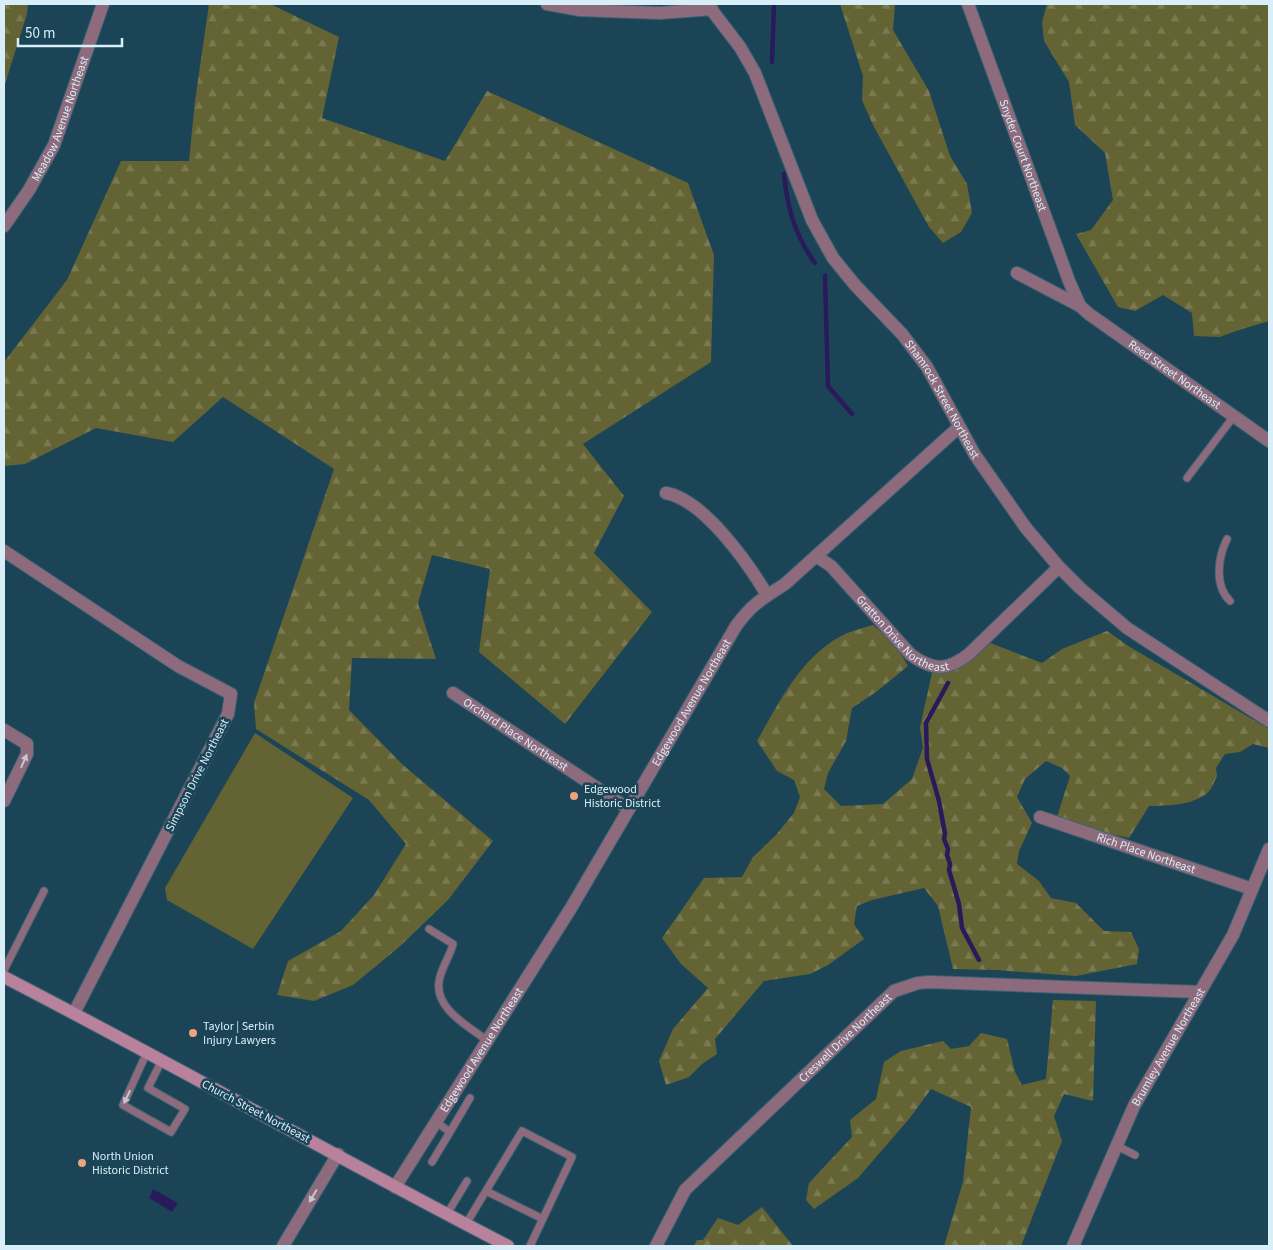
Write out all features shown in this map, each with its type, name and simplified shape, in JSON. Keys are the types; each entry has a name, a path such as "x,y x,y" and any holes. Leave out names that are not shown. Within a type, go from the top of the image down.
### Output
{"main road":[{"name":"Church Street Northeast","path":"4,977 148,1052 338,1154 395,1187 508,1246"}],"street":[{"name":"Meadow Avenue Northeast","path":"4,226 29,190 54,145 103,4"},
{"path":"547,4 580,10 660,12 710,6"},
{"name":"Snyder Court Northeast","path":"968,4 1080,306"},
{"name":"Shamrock Street Northeast","path":"710,6 740,47 755,73 808,212 833,258 855,285 907,340 927,367 975,455 1008,503 1059,567 1080,588 1127,628 1269,720"},
{"name":"Reed Street Northeast","path":"1017,273 1080,306 1269,441"},
{"name":"Edgewood Avenue Northeast","path":"395,1187 569,912 736,626 749,608 785,584 959,427"},
{"path":"666,494 687,500 708,518 741,555 755,574 766,595"},
{"name":"Simpson Drive Northeast","path":"4,551 178,666 231,694 228,714 74,1013"},
{"name":"Gratton Drive Northeast","path":"816,556 831,566 911,654 925,664 936,667 949,666 959,662 969,654 1059,567"},
{"name":"Orchard Place Northeast","path":"453,693 629,809"},
{"path":"4,730 27,744 27,754 4,801"},
{"name":"Rich Place Northeast","path":"1040,817 1252,889"},
{"name":"Brumley Avenue Northeast","path":"1073,1246 1134,1106 1233,935 1269,849"},
{"name":"Creswell Drive Northeast","path":"656,1246 685,1190 894,991 918,983 930,982 1200,992"},
{"path":"283,1246 338,1154"}],"lane":[{"path":"1187,478 1234,416"},
{"path":"1227,539 1221,550 1219,563 1223,591 1230,601"},
{"path":"4,970 44,891"},
{"path":"429,929 453,944 439,979 440,996 450,1014 488,1041"},
{"path":"148,1052 123,1105 171,1132 185,1109 148,1088 162,1060"},
{"path":"432,1162 470,1098"},
{"path":"436,1122 450,1132"},
{"path":"466,1224 522,1131 572,1157 530,1246"},
{"path":"1117,1146 1135,1155"},
{"path":"447,1214 467,1181"},
{"path":"486,1191 543,1219"}],"green space":[{"path":"4,4 28,4 27,14 4,87"},
{"path":"209,4 270,4 339,37 322,118 445,161 487,91 688,183 714,255 711,362 583,444 624,496 594,553 652,612 565,724 479,652 490,569 432,555 418,603 436,659 352,658 349,710 403,765 493,841 448,900 398,948 353,985 314,1001 277,995 288,961 341,931 374,895 406,844 369,800 256,729 254,703 334,469 223,397 173,442 96,428 25,464 4,466 4,362 67,280 121,161 189,161 195,101"},
{"path":"840,4 895,4 893,30 929,91 950,156 967,184 972,213 961,232 943,243 929,227 873,125 862,100 863,76"},
{"path":"1047,4 1269,4 1269,321 1220,337 1194,336 1192,313 1163,295 1135,311 1118,307 1076,234 1091,230 1113,200 1105,153 1075,125 1069,82 1044,41 1042,22"},
{"path":"873,625 895,644 908,666 876,692 852,708 846,741 828,773 824,789 841,806 883,804 912,779 923,748 920,727 932,673 960,667 988,642 1042,663 1062,649 1107,631 1130,647 1269,729 1269,748 1253,744 1240,752 1225,754 1216,768 1217,776 1213,785 1205,795 1182,804 1149,806 1129,838 1073,825 1057,817 1070,776 1062,768 1046,761 1025,779 1017,797 1032,823 1019,851 1017,864 1039,881 1051,898 1076,903 1104,931 1131,932 1139,949 1137,964 1076,976 953,969 938,906 924,888 872,900 857,906 854,924 864,939 828,965 810,974 764,981 715,1039 717,1054 702,1064 689,1077 666,1085 659,1061 673,1029 708,988 681,964 662,938 704,878 742,877 753,857 776,835 794,813 800,797 794,780 777,771 757,741 774,710 794,680 817,653 847,633"},
{"path":"255,733 353,798 253,949 167,900 165,888"},
{"path":"1053,1000 1096,1001 1093,1101 1064,1094 1054,1116 1062,1141 1021,1246 944,1246 963,1182 971,1107 931,1089 909,1119 858,1178 814,1209 806,1200 809,1183 852,1137 850,1120 876,1099 884,1062 901,1051 943,1041 951,1049 969,1046 981,1033 1007,1039 1015,1072 1022,1085 1046,1079"},
{"path":"762,1207 793,1246 694,1246 697,1240 703,1240 718,1218 738,1225"}],"water":[{"path":"153,1189 178,1203 172,1212 149,1198"}],"waterway":[{"path":"772,62 774,4"},
{"path":"784,174 787,198 793,221 802,242 815,263"},
{"path":"825,276 828,386 852,414"},
{"path":"948,683 926,723 927,759 939,801 945,834 944,839 948,849 949,870 959,904 962,928 979,960"}],"place":[{"name":"Edgewood Historic District","path":"574,796"},
{"name":"Taylor | Serbin Injury Lawyers","path":"193,1033"},
{"name":"North Union Historic District","path":"82,1163"}]}
